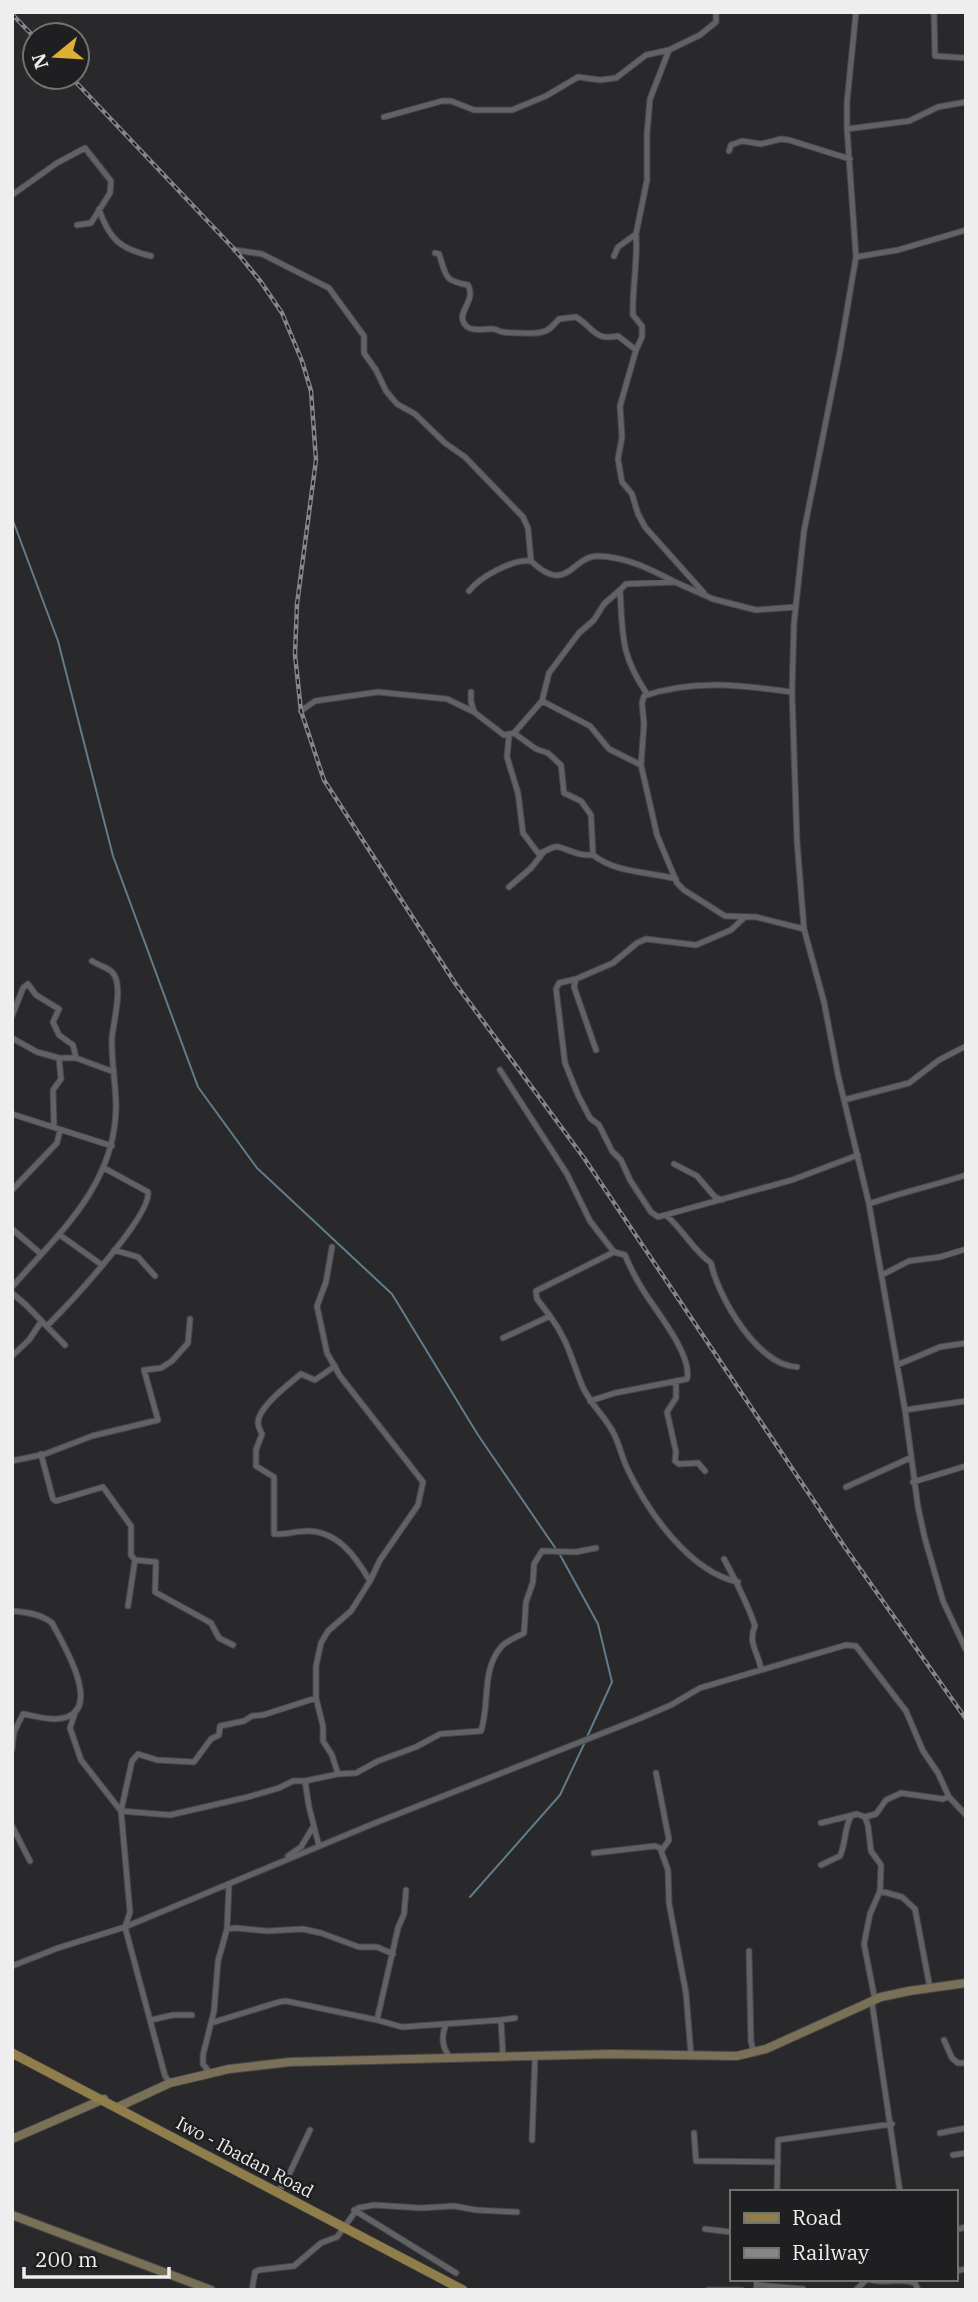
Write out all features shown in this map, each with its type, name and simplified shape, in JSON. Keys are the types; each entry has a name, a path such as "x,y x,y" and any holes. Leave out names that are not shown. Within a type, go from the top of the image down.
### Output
{"main road":[{"name":"Iwo - Ibadan Road","path":"12,2053 463,2290"}],"street":[{"path":"384,117 442,101 451,101 474,110 512,110 553,93 578,77 600,80 616,78 646,55 669,50 698,36 716,22 716,12"},
{"path":"856,12 847,102 856,257 841,351 804,531 796,607 792,692 797,841 804,929 824,1002 869,1204 905,1410 913,1482 925,1539 943,1601 966,1650"},
{"path":"934,12 935,56 966,58"},
{"path":"669,50 650,99 647,180 636,234 633,284 633,315 642,327 642,337 620,406 622,437 618,459 622,482 632,495 645,527 704,593"},
{"path":"847,129 909,121 938,107 966,102"},
{"path":"729,151 731,145 738,142 765,144 781,139 850,159"},
{"path":"12,195 57,163 85,148 111,181 110,193 91,223 78,226"},
{"path":"99,209 105,228 114,239 130,251 151,256"},
{"path":"856,257 898,250 966,230"},
{"path":"614,256 618,247 636,234"},
{"path":"235,250 262,254 329,288 364,336 364,353 386,391 397,404 415,414 445,443 465,457 523,517 528,528 531,561 543,572 560,575 572,571 593,556 625,559 713,599 756,610 796,607"},
{"path":"435,253 439,254 449,280 454,284 471,287 471,296 462,315 467,326 480,330 493,328 503,332 541,333 549,330 559,318 576,317 598,336 605,339 618,336 636,350"},
{"path":"469,591 475,583 511,562 531,561"},
{"path":"543,853 538,853 523,832 518,793 507,757 512,734 542,701 549,673 579,633 594,620 604,604 630,583 676,582"},
{"path":"620,590 622,636 627,658 632,672 647,694"},
{"path":"792,692 757,687 685,684 647,694 642,703 644,716 641,765 657,835 676,879 684,890 725,916 756,916 804,929"},
{"path":"301,710 315,701 378,692 447,699 474,712 504,735 512,734 548,753 561,765 564,793 581,801 591,816 593,855"},
{"path":"471,692 474,712"},
{"path":"542,701 590,726 609,749 641,765"},
{"path":"509,887 531,868 543,853 555,847 580,856 593,855 605,864 622,870 676,879"},
{"path":"744,918 731,930 696,945 646,939 613,962 576,979 559,983 555,996 565,1063 578,1096 612,1151 621,1160 630,1180 651,1212 659,1217 792,1180 858,1155"},
{"path":"12,1287 60,1235 95,1187 112,1146 116,1107 112,1035 118,981 113,972 92,961"},
{"path":"576,979 574,988 596,1050"},
{"path":"12,1016 23,988 28,984 36,995 59,1009 53,1022 58,1035 73,1045 76,1058"},
{"path":"12,1038 37,1052 59,1058 76,1058 114,1072"},
{"path":"844,1100 909,1083 939,1060 966,1046"},
{"path":"12,1190 57,1143 53,1090 61,1079 59,1058"},
{"path":"500,1070 567,1174 590,1221 614,1252 625,1255 643,1290 676,1339 689,1374 687,1379 666,1381 590,1401"},
{"path":"12,1114 112,1146"},
{"path":"674,1164 697,1176 715,1197 722,1200"},
{"path":"12,1356 44,1324 75,1300 126,1238 150,1196 148,1192 104,1168"},
{"path":"869,1204 966,1175"},
{"path":"667,1216 695,1251 711,1263 722,1293 745,1331 772,1357 797,1367"},
{"path":"12,1229 41,1254"},
{"path":"60,1235 102,1265"},
{"path":"332,1247 326,1282 317,1306 327,1353 423,1482 418,1505 380,1560 351,1611 335,1623 321,1643 316,1666 316,1698 323,1726 323,1741 332,1755 338,1774"},
{"path":"882,1275 909,1261 940,1257 966,1249"},
{"path":"114,1250 138,1257 155,1276"},
{"path":"614,1252 536,1291 537,1299 563,1334 581,1384 614,1434 627,1469 643,1500 671,1538 722,1579 738,1582"},
{"path":"12,1293 65,1345"},
{"path":"503,1338 550,1316"},
{"path":"12,1461 92,1436 158,1420 144,1370 161,1368 172,1361 188,1343 190,1319"},
{"path":"897,1365 940,1347 966,1343"},
{"path":"335,1366 315,1380 300,1374 261,1413 258,1424 262,1434 256,1450 256,1466 274,1477 274,1534 315,1531 332,1538 354,1554 370,1581"},
{"path":"677,1381 677,1392 667,1412 676,1461 679,1464 698,1463 705,1471"},
{"path":"905,1410 966,1401"},
{"path":"41,1454 48,1487 56,1502 103,1487 131,1525 131,1555 135,1560 156,1562 155,1592 211,1623 219,1637 233,1645"},
{"path":"846,1487 910,1458"},
{"path":"913,1482 966,1466"},
{"path":"12,1611 27,1612 52,1623 78,1676 79,1704 70,1728 80,1760 121,1811 170,1815 279,1788 293,1781 356,1773 378,1761 416,1748 440,1734 481,1731 486,1716 484,1701 491,1663 502,1645 524,1633 526,1602 533,1582 534,1564 542,1551 576,1552 596,1548"},
{"path":"724,1559 738,1582 755,1626 751,1634 752,1644 761,1670"},
{"path":"128,1606 135,1560"},
{"path":"12,1966 125,1927 229,1885 319,1846 640,1718 671,1705 700,1688 846,1645 856,1646 906,1711 923,1751 938,1773 949,1797 966,1815"},
{"path":"170,2083 165,2076 125,1927 130,1912 121,1811 132,1761 138,1754 158,1760 194,1762 211,1739 219,1735 220,1726 316,1698"},
{"path":"12,1749 14,1732 23,1714 64,1718 76,1710"},
{"path":"656,1773 669,1840 662,1850"},
{"path":"305,1781 319,1846"},
{"path":"865,1818 876,1814 886,1800 901,1793 943,1799 949,1797"},
{"path":"821,1823 861,1814 869,1826 871,1851 881,1865 880,1891 870,1914 864,1944 900,2190"},
{"path":"821,1865 840,1856 845,1841 845,1827 850,1816"},
{"path":"12,1826 30,1861"},
{"path":"281,1862 301,1847 313,1827"},
{"path":"594,1853 655,1846 662,1850 668,1870 669,1903 686,1993 691,2055"},
{"path":"210,2073 204,2064 203,2055 211,2023 218,1961 227,1930 229,1885"},
{"path":"377,2020 398,1928 404,1914 406,1890"},
{"path":"880,1891 902,1896 915,1909 930,1988"},
{"path":"227,1930 303,1929 359,1947 377,1947 393,1954"},
{"path":"749,1951 751,2042 754,2053"},
{"path":"118,2107 170,2083 210,2073 290,2062 611,2054 737,2056 754,2053 874,2001 966,1983"},
{"path":"211,2023 286,2001 402,2027 515,2018"},
{"path":"150,2020 173,2015 192,2015"},
{"path":"501,2020 503,2057"},
{"path":"446,2025 443,2044 450,2057"},
{"path":"944,2040 952,2058 958,2063 966,2063"},
{"path":"532,2140 535,2057"},
{"path":"12,2139 104,2099"},
{"path":"777,2190 778,2140 892,2124"},
{"path":"940,2133 966,2128"},
{"path":"275,2192 284,2185 310,2130"},
{"path":"694,2133 696,2161 778,2162"},
{"path":"953,2155 966,2153"},
{"path":"252,2290 257,2275 255,2272 294,2266 321,2243 337,2237 354,2210 374,2205 421,2208 454,2206 517,2212"},
{"path":"354,2210 456,2273"},
{"path":"12,2215 211,2290"},
{"path":"705,2229 730,2232"},
{"path":"880,2281 898,2281"},
{"path":"757,2285 803,2289"},
{"path":"708,2290 742,2290"}],"waterway":[{"path":"12,518 58,641 113,856 198,1087 257,1168 392,1294 478,1435 556,1549"},
{"path":"559,1553 598,1624 612,1682 587,1737"},
{"path":"470,1897 560,1795 585,1742"}],"railway":[{"path":"12,14 21,23"},
{"path":"84,91 235,250 261,282 282,313 302,361 311,391 316,460 297,604 295,655 301,711 324,780 455,983 584,1158 844,1546 966,1719"}]}
